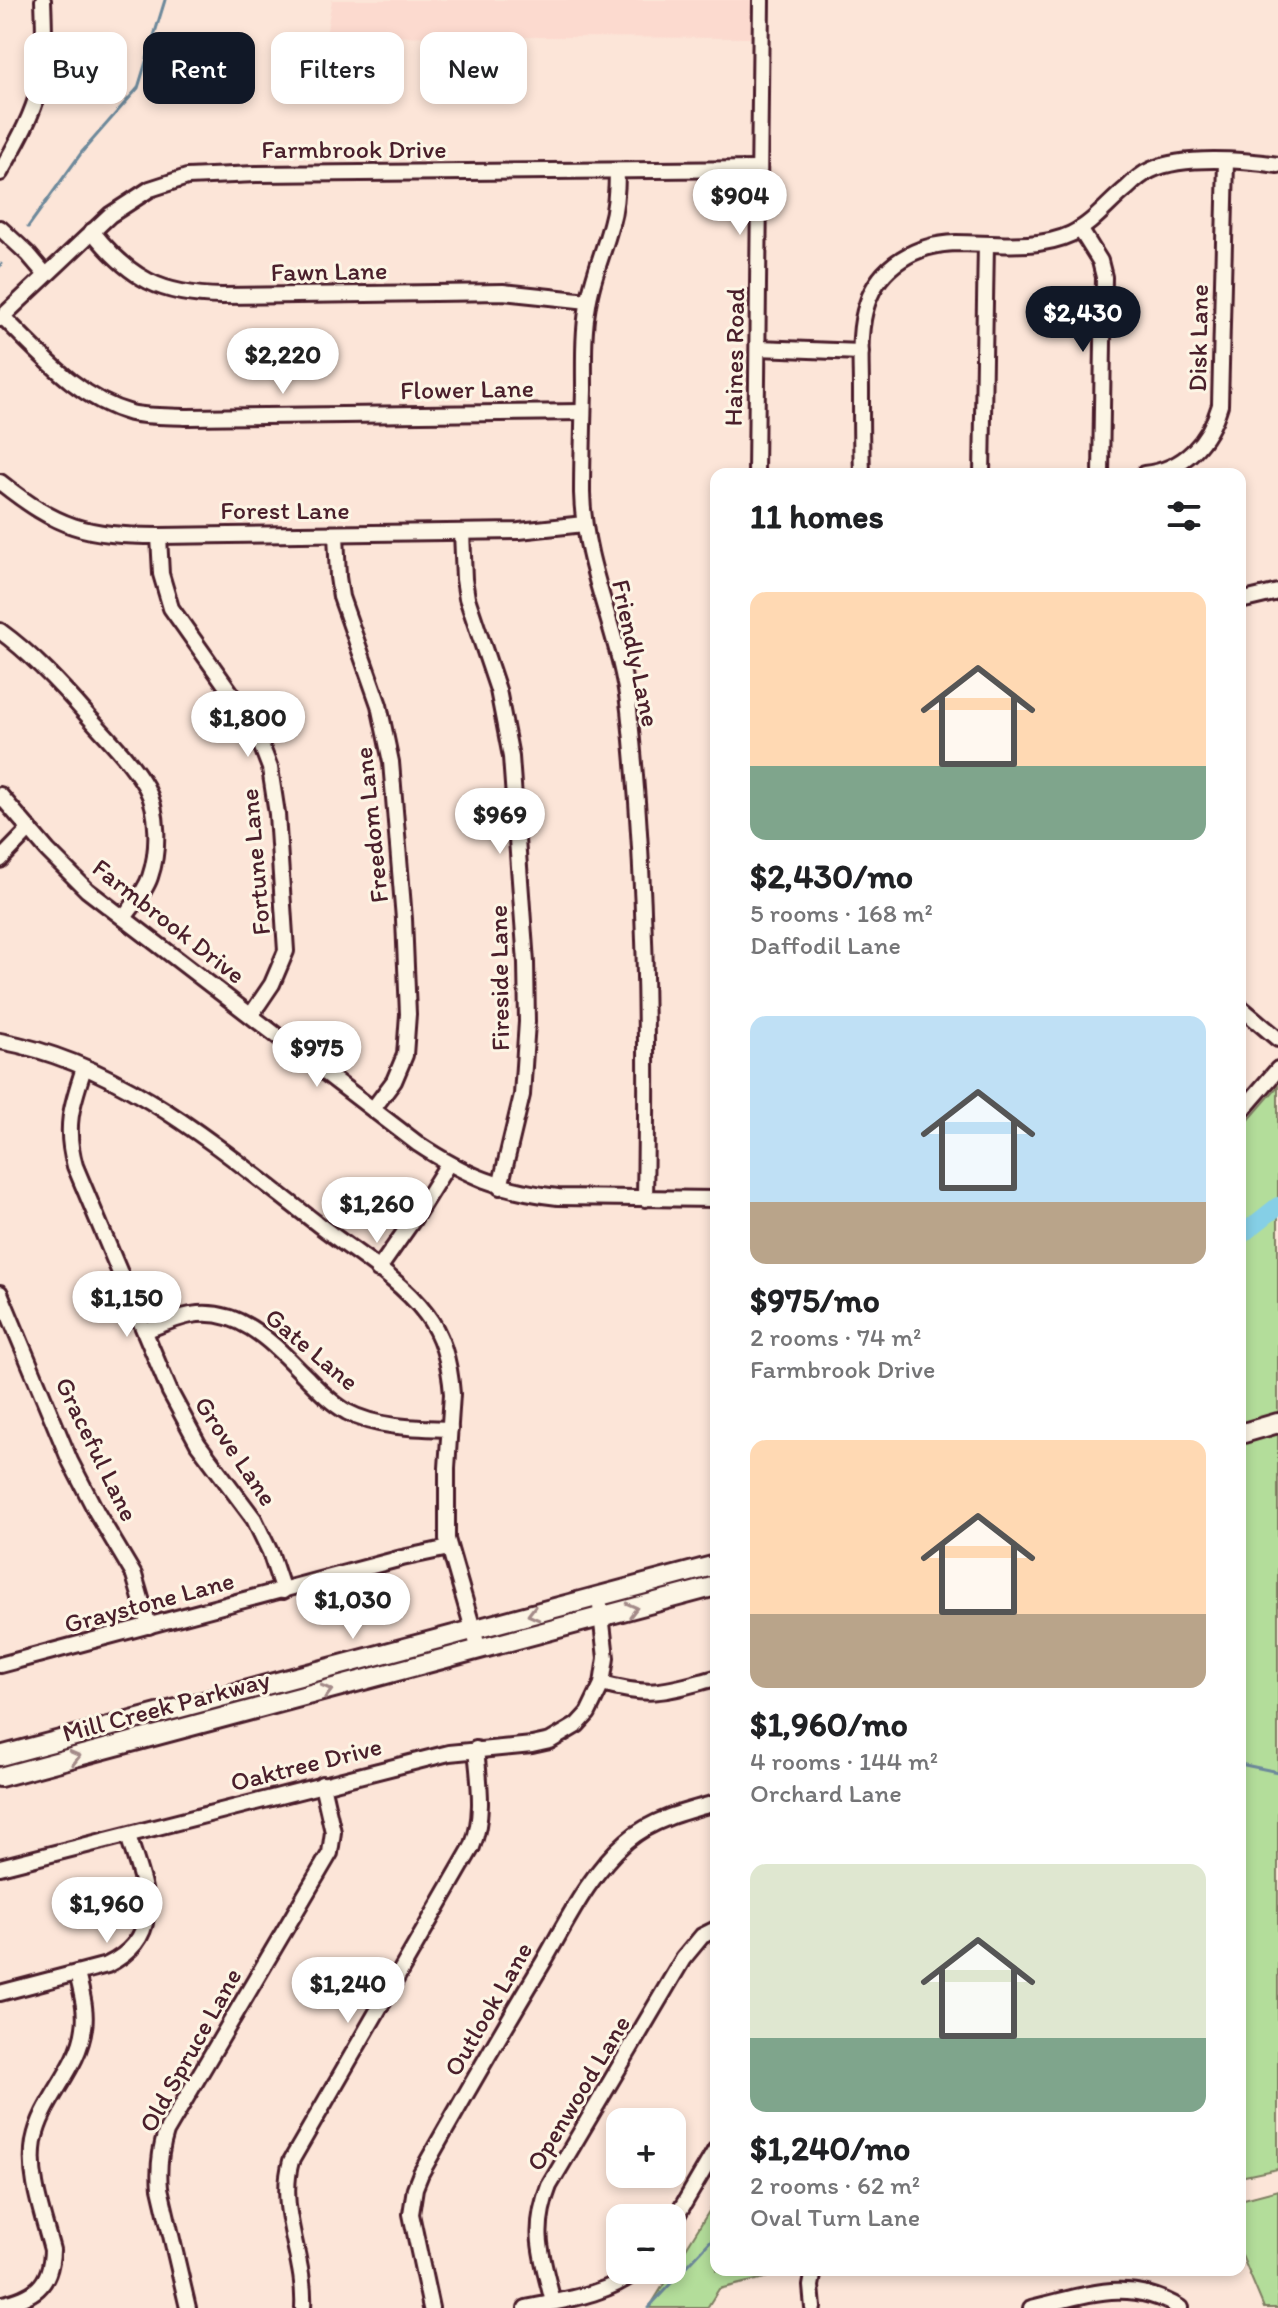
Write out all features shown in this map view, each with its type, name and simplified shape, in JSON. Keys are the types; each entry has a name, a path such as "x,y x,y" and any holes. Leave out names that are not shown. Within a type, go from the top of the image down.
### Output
{"main road":[{"path":"1246,1432 1278,1423"},
{"name":"Mill Creek Parkway","path":"0,1756 710,1567"},
{"name":"Mill Creek Parkway","path":"0,1777 710,1588"}],"street":[{"path":"0,173 29,119 40,85 43,0"},
{"name":"Haines Road","path":"756,468 761,0"},
{"path":"862,468 861,352 866,305 878,280 891,267 926,247 953,243 1043,242 1069,236 1151,170 1178,163 1226,161 1278,165"},
{"name":"Disk Lane","path":"1169,468 1189,456 1209,433 1220,405 1226,161"},
{"name":"Farmbrook Drive","path":"1,317 121,207 150,189 187,177 759,169"},
{"name":"Friendly Lane","path":"617,171 612,223 588,301 582,494 592,564 621,668 628,707 637,806 647,1020 645,1199"},
{"path":"0,228 45,274"},
{"path":"1080,229 1100,261 1104,277 1101,468"},
{"name":"Fawn Lane","path":"92,231 125,267 154,285 183,293 222,296 503,292 588,301"},
{"path":"982,468 986,244"},
{"name":"Flower Lane","path":"1,317 81,390 109,405 146,415 583,412"},
{"path":"758,348 861,352"},
{"name":"Forest Lane","path":"0,482 26,503 67,525 105,534 519,531 584,524"},
{"name":"Fireside Lane","path":"462,532 467,598 498,690 511,757 526,963 527,1022 522,1095 500,1187"},
{"name":"Freedom Lane","path":"336,534 341,597 379,705 391,762 404,919 408,1014 405,1055 394,1081 373,1109"},
{"name":"Fortune Lane","path":"159,536 161,574 171,608 253,724 270,768 277,814 286,951 272,984 251,1015"},
{"path":"1246,600 1278,592"},
{"path":"0,631 33,657 63,688 138,775 151,798 156,833 155,858 146,886 124,918"},
{"name":"Farmbrook Drive","path":"0,795 73,878 448,1164 500,1187 558,1197 710,1199"},
{"path":"0,860 30,829"},
{"path":"1246,1012 1278,1039"},
{"path":"0,1041 44,1051 127,1086 173,1114 378,1270 425,1312 439,1336 451,1377 446,1505 449,1548 479,1650"},
{"name":"Grove Lane","path":"84,1068 69,1118 70,1148 75,1166 170,1392 198,1444 259,1527 283,1591"},
{"path":"1246,1106 1278,1069"},
{"path":"378,1270 448,1164"},
{"name":"Graceful Lane","path":"0,1293 70,1461 134,1575 149,1626"},
{"name":"Gate Lane","path":"145,1331 201,1313 236,1320 259,1332 323,1394 347,1412 390,1424 450,1429"},
{"name":"Graystone Lane","path":"0,1664 449,1548"},
{"name":"Oaktree Drive","path":"0,1867 449,1753 550,1741 588,1713 602,1684 606,1658 599,1597"},
{"path":"602,1684 656,1693 710,1680"},
{"path":"303,2308 302,2273 286,2203 285,2189 291,2161 472,1847 481,1806 476,1749"},
{"name":"Old Spruce Lane","path":"188,2308 160,2188 158,2174 162,2146 166,2132 330,1853 333,1832 322,1784"},
{"name":"Outlook Lane","path":"431,2308 411,2214 421,2173 597,1871 628,1840 644,1829 671,1816 710,1805"},
{"path":"0,1993 107,1965 133,1947 145,1925 148,1901 128,1835"},
{"name":"Openwood Lane","path":"553,2302 538,2235 541,2206 549,2186 683,1959 695,1943 710,1933"},
{"path":"0,2305 19,2301 36,2291 48,2276 52,2263 52,2250 33,2172 33,2156 38,2124 44,2109 76,2054 84,2031 83,1998 77,1973"},
{"path":"684,2204 710,2159"},
{"path":"813,2276 813,2308"},
{"path":"526,2308 614,2284"},
{"path":"1031,2308 1110,2289 1143,2293 1180,2308"}],"shaded area":[{"path":"332,0 754,0 753,38 527,37 527,32 420,32 420,36 404,36 404,32 327,32"}],"green space":[{"path":"1278,1086 1278,2169 1246,2176 1246,1123"},
{"path":"1278,2190 1278,2308 1264,2308 1246,2265 1246,2198"},
{"path":"710,2210 710,2276 773,2276 719,2289 707,2308 649,2308 664,2284 686,2284 686,2248"}],"waterway":[{"path":"28,227 82,152 138,88 165,0"},
{"path":"1246,1231 1278,1206"},
{"path":"1246,1765 1278,1772"},
{"path":"648,2308 710,2241"}]}
